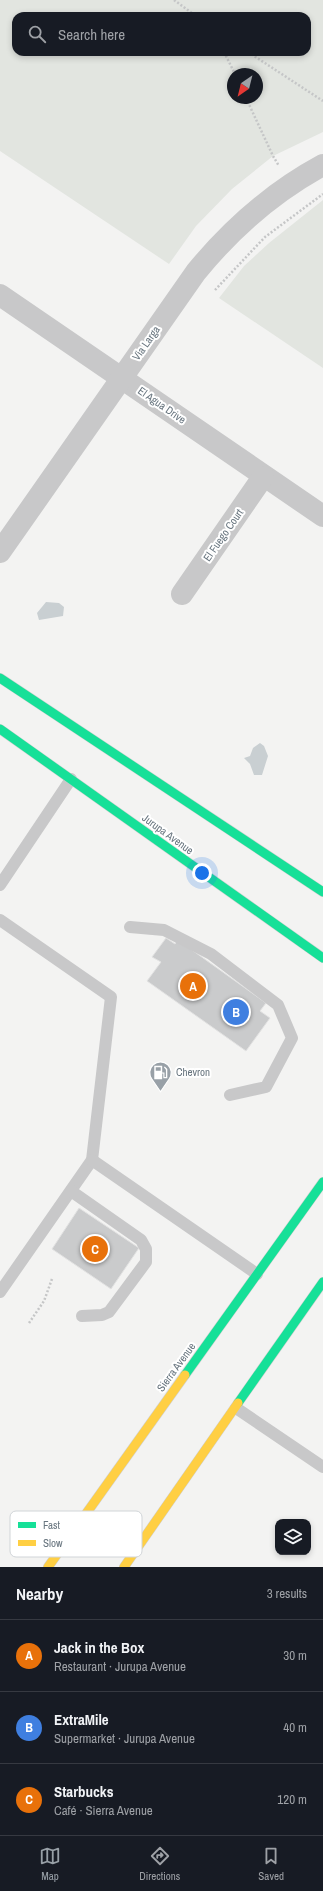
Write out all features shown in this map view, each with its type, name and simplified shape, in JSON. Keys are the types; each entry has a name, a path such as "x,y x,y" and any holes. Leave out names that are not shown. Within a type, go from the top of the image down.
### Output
{"main road":[{"path":"0,678 323,892"},
{"name":"Jurupa Avenue","path":"0,729 323,958"},
{"name":"Sierra Avenue","path":"88,1511 323,1182"},
{"path":"142,1541 323,1282"},
{"name":"Sierra Avenue","path":"48,1567 55,1557"},
{"path":"124,1567 131,1557"}],"street":[{"name":"Via Larga","path":"0,552 196,272 218,245 253,211 323,164"},
{"name":"El Agua Drive","path":"0,295 122,377 263,477 323,516"},
{"name":"El Fuego Court","path":"182,594 263,477"}],"lane":[{"path":"0,885 71,779"},
{"path":"0,920 111,997 92,1160 0,1292"},
{"path":"130,927 164,930 211,954 278,1005 292,1038 289,1044 266,1087 230,1095"},
{"path":"92,1160 257,1274"},
{"path":"71,1191 141,1240 146,1249 146,1262 109,1312 102,1315 82,1316"},
{"path":"236,1408 323,1467"}],"path":[{"path":"174,0 190,12"},
{"path":"226,56 231,68"},
{"path":"254,56 323,101"},
{"path":"249,104 273,156 291,185"},
{"path":"215,290 265,237 323,194"},
{"path":"29,1323 44,1301 52,1279"}],"shaded area":[{"path":"0,0 323,0 323,132 273,156 232,189 196,226 169,264 0,151"},
{"path":"323,200 323,368 219,298 244,266 269,243"},
{"path":"46,602 59,603 64,607 63,616 39,620 37,613"},
{"path":"260,743 264,746 268,756 262,775 254,775 250,764 244,758 250,756 253,748"}],"building":[{"path":"166,938 175,944 178,940 266,1003 260,1011 270,1018 246,1051 147,981 161,962 152,957"},
{"path":"79,1208 139,1248 111,1289 52,1249"}],"traffic: fast":[{"path":"0,678 323,892"},
{"path":"0,729 323,958"},
{"path":"185,1375 323,1182"},
{"path":"238,1403 323,1282"}],"traffic: slow":[{"path":"88,1511 185,1375"},
{"path":"142,1541 238,1403"},
{"path":"48,1567 55,1557"},
{"path":"124,1567 131,1557"}],"place":[{"name":"Jack in the Box","path":"193,986"},
{"name":"ExtraMile","path":"236,1012"},
{"name":"Chevron","path":"160,1092"},
{"name":"Starbucks","path":"95,1249"}]}
